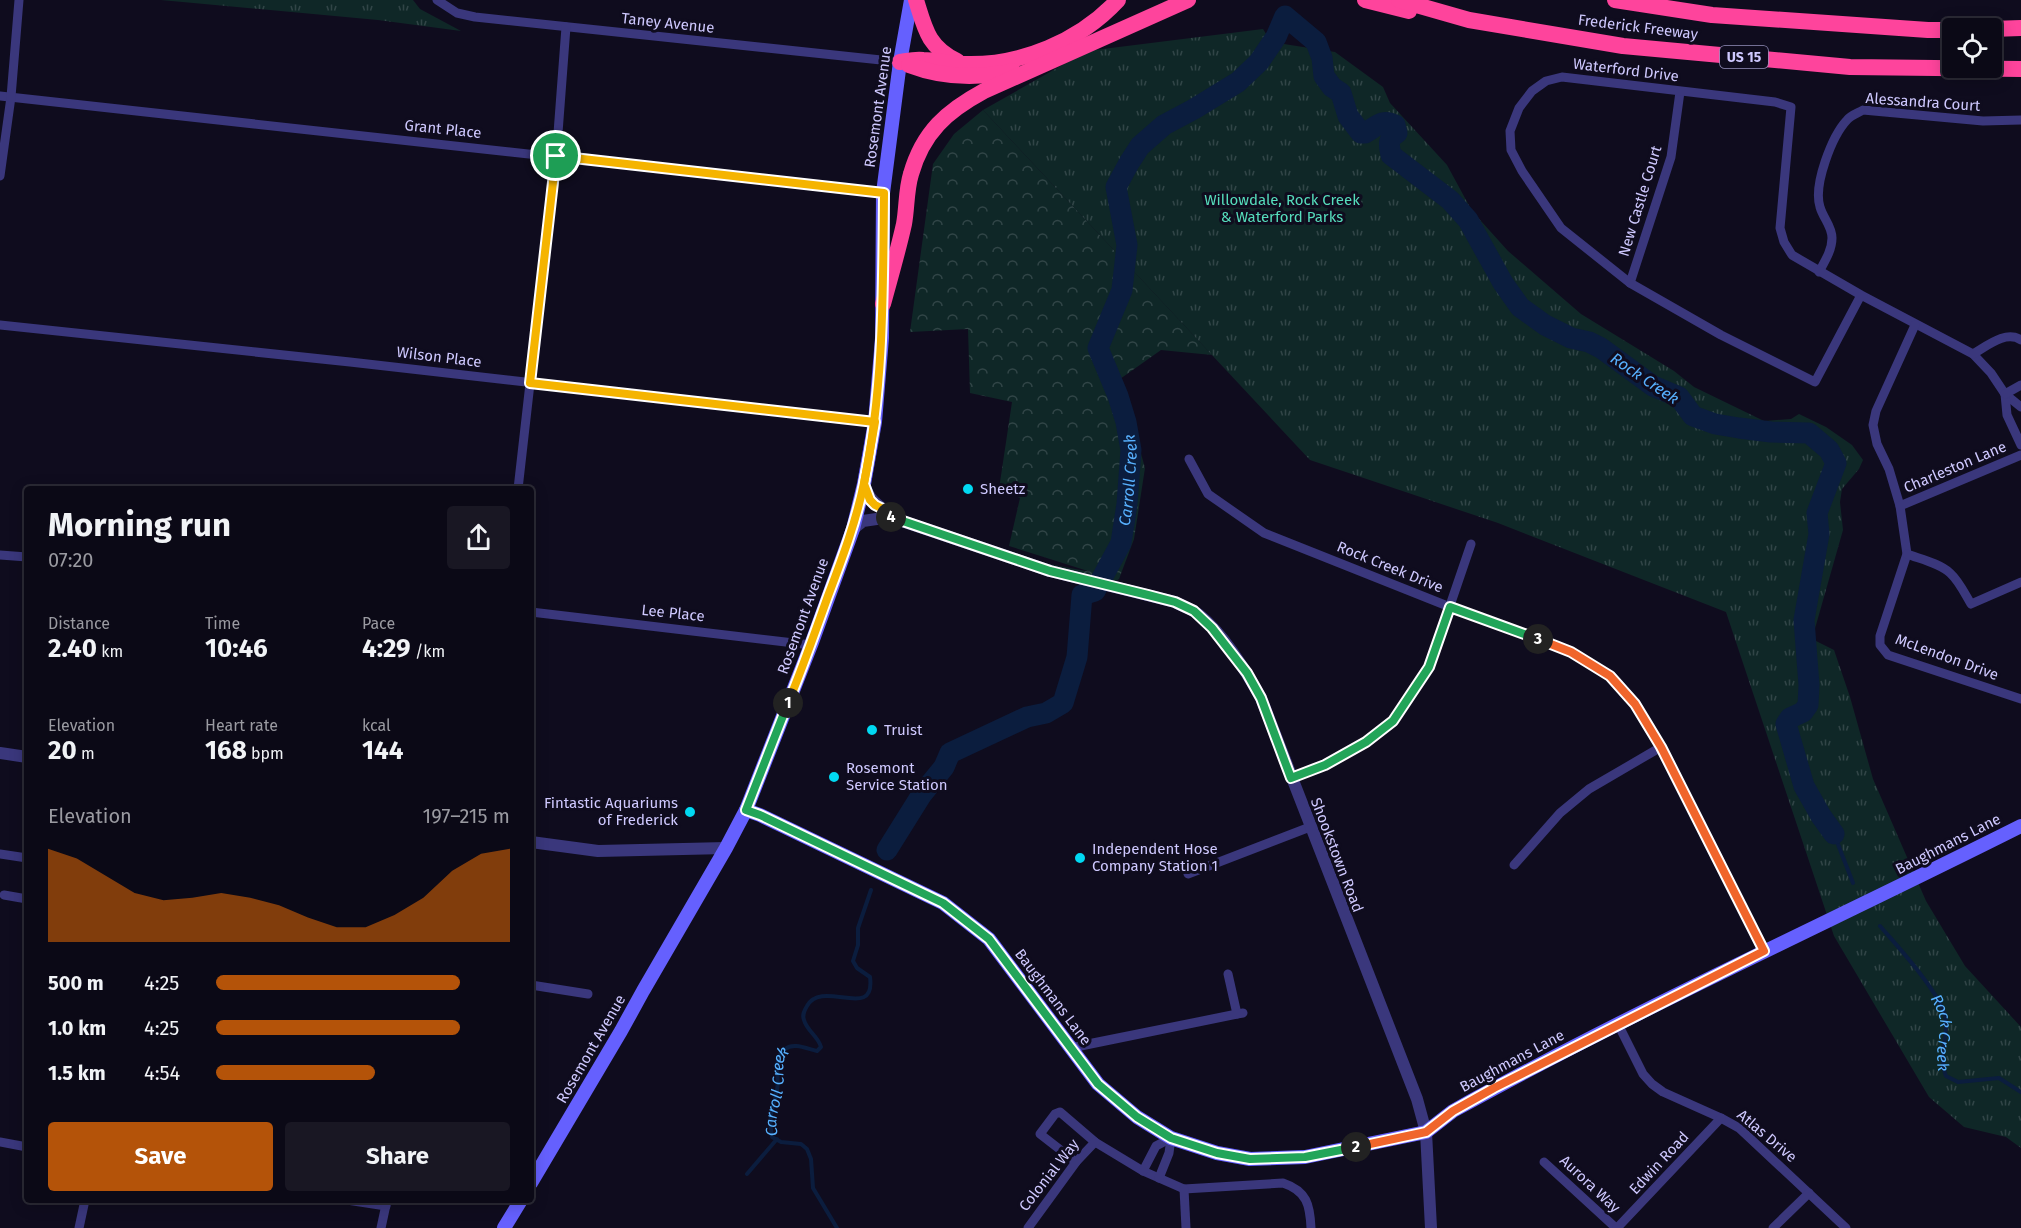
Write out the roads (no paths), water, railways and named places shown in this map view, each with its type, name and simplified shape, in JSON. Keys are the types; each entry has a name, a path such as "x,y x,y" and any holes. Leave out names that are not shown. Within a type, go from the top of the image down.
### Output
{"highway":[{"path":"916,0 930,40 947,56 963,64"},
{"path":"900,62 922,60 963,64 987,63 1041,51 1075,35 1100,18 1118,0"},
{"path":"883,304 904,224 911,175 927,137 942,120 958,105 1035,67 1188,0"},
{"path":"1365,0 1410,11 1469,20"},
{"name":"Frederick Freeway","path":"1399,0 1469,20 1623,46 1838,66 2021,69"},
{"name":"Frederick Freeway","path":"1616,0 1712,15 1942,30"},
{"path":"2002,29 2021,28"},
{"path":"900,62 947,76 974,77 1035,67"}],"main road":[{"name":"Rosemont Avenue","path":"534,1178 621,1031 746,810 812,645 853,529 875,422 882,338 884,193 900,62 911,0"},
{"name":"Baughmans Lane","path":"746,810 943,903 989,939 1077,1047 1098,1084 1137,1117 1171,1138 1217,1153 1250,1159 1305,1157 1426,1132 1453,1111 1618,1024 2021,826"},
{"path":"504,1228 519,1203"}],"street":[{"path":"0,176 11,97 19,0"},
{"name":"Taney Avenue","path":"437,0 457,13 475,18 900,62"},
{"path":"518,486 556,156 566,27"},
{"name":"Waterford Drive","path":"1861,296 1815,382 1721,335 1630,283 1561,228 1522,171 1511,150 1510,131 1519,108 1532,90 1546,81 1562,77 1775,102 1791,107 1780,228 1784,242 1792,255 1861,296 1973,354 1991,373 2005,394 2021,407"},
{"name":"New Castle Court","path":"1630,283 1671,157 1680,92"},
{"name":"Grant Place","path":"0,96 884,193"},
{"name":"Alessandra Court","path":"1819,272 1831,248 1833,235 1821,209 1818,196 1821,172 1841,128 1849,118 1863,110 1983,122 2021,120"},
{"name":"McLendon Drive","path":"1915,325 1876,411 1874,425 1877,444 1889,469 1900,506 1906,554 1880,636 1880,645 1888,655 2021,699"},
{"name":"Wilson Place","path":"0,326 875,422"},
{"path":"1973,354 2007,336 2021,340"},
{"path":"2005,394 2021,385"},
{"name":"Waterford Drive","path":"2005,394 2007,416 2021,445"},
{"name":"Charleston Lane","path":"1900,506 2021,455"},
{"name":"Rock Creek Drive","path":"1189,459 1208,494 1264,533 1571,652 1610,676 1635,704 1661,747 1764,951"},
{"name":"Shookstown Road","path":"864,484 870,500 885,510 890,517"},
{"name":"Shookstown Road","path":"853,529 863,521 890,517 1050,571 1175,602 1194,611 1212,628 1247,673 1261,698 1417,1099 1426,1132 1431,1228"},
{"path":"1291,778 1325,765 1366,742 1393,721 1429,667 1471,544"},
{"path":"1906,554 1939,566 1950,573 1971,604 2021,582"},
{"path":"0,555 24,557"},
{"name":"Lee Place","path":"534,612 812,645"},
{"path":"1514,866 1560,813 1588,789 1661,747"},
{"path":"0,753 24,757"},
{"path":"1188,874 1310,827"},
{"path":"534,842 598,851 726,848"},
{"path":"0,854 24,858"},
{"path":"4,895 24,898"},
{"path":"1077,1047 1240,1013 1228,974"},
{"path":"534,985 588,994"},
{"name":"Atlas Drive","path":"1618,1024 1643,1074 1652,1084 1663,1092 1739,1128 1846,1228"},
{"path":"1076,1162 1040,1134 1054,1114 1060,1112 1095,1142 1143,1171 1184,1188 1283,1183 1295,1187 1303,1195 1310,1209 1311,1228"},
{"name":"Edwin Road","path":"1617,1228 1721,1118"},
{"path":"1143,1171 1156,1146 1171,1138"},
{"path":"1159,1178 1169,1153 1171,1138"},
{"path":"0,1142 24,1146"},
{"name":"Colonial Way","path":"1028,1228 1076,1162 1095,1142"},
{"name":"Aurora Way","path":"1544,1162 1617,1228"},
{"path":"1184,1188 1186,1228"},
{"path":"1773,1228 1809,1193"},
{"path":"79,1228 84,1203"},
{"path":"381,1228 386,1203"}],"waterway":[{"name":"Rock Creek","path":"887,850 922,794 944,767 950,753 1027,717 1046,713 1063,703 1077,657 1082,595 1095,591 1121,543 1127,504 1131,450 1126,422 1098,348 1122,290 1127,245 1116,187 1140,146 1164,125 1238,82 1259,62 1276,37 1285,16 1316,42 1322,58 1324,76 1332,87 1341,93 1348,116 1361,133 1386,122 1395,125 1397,133 1390,143 1391,155 1450,200 1468,220 1503,283 1520,307 1545,325 1571,338 1589,342 1601,348 1653,386 1679,397 1693,416 1715,424 1739,428 1809,433 1829,450 1836,463 1817,513 1819,534 1804,620 1809,685 1808,705 1803,712 1790,718 1786,724 1804,786 1834,834"},
{"name":"Rock Creek","path":"1834,834 1853,883"},
{"name":"Carroll Creek","path":"837,1228 813,1188 811,1159 807,1149 801,1144 781,1142 772,1137 771,1117 778,1085 778,1062 781,1053 792,1046 817,1051 821,1047 804,1020 803,1016 807,1006 814,999 824,996 857,999 865,997 870,990 870,977 857,968 853,961 858,945 858,928 871,890"},
{"name":"Rock Creek","path":"1880,926 1924,979 1944,1012 1946,1027 1943,1059 1946,1076 1958,1082 1999,1078 2021,1092"},
{"path":"747,1174 777,1139"}],"place":[{"name":"Sheetz","path":"968,489"},
{"name":"Truist","path":"872,730"},
{"name":"Rosemont Service Station","path":"834,777"},
{"name":"Fintastic Aquariums of Frederick","path":"690,812"},
{"name":"Independent Hose Company Station 1","path":"1080,858"}],"park label":[{"name":"Willowdale, Rock Creek & Waterford Parks","path":"1282,208"}]}
